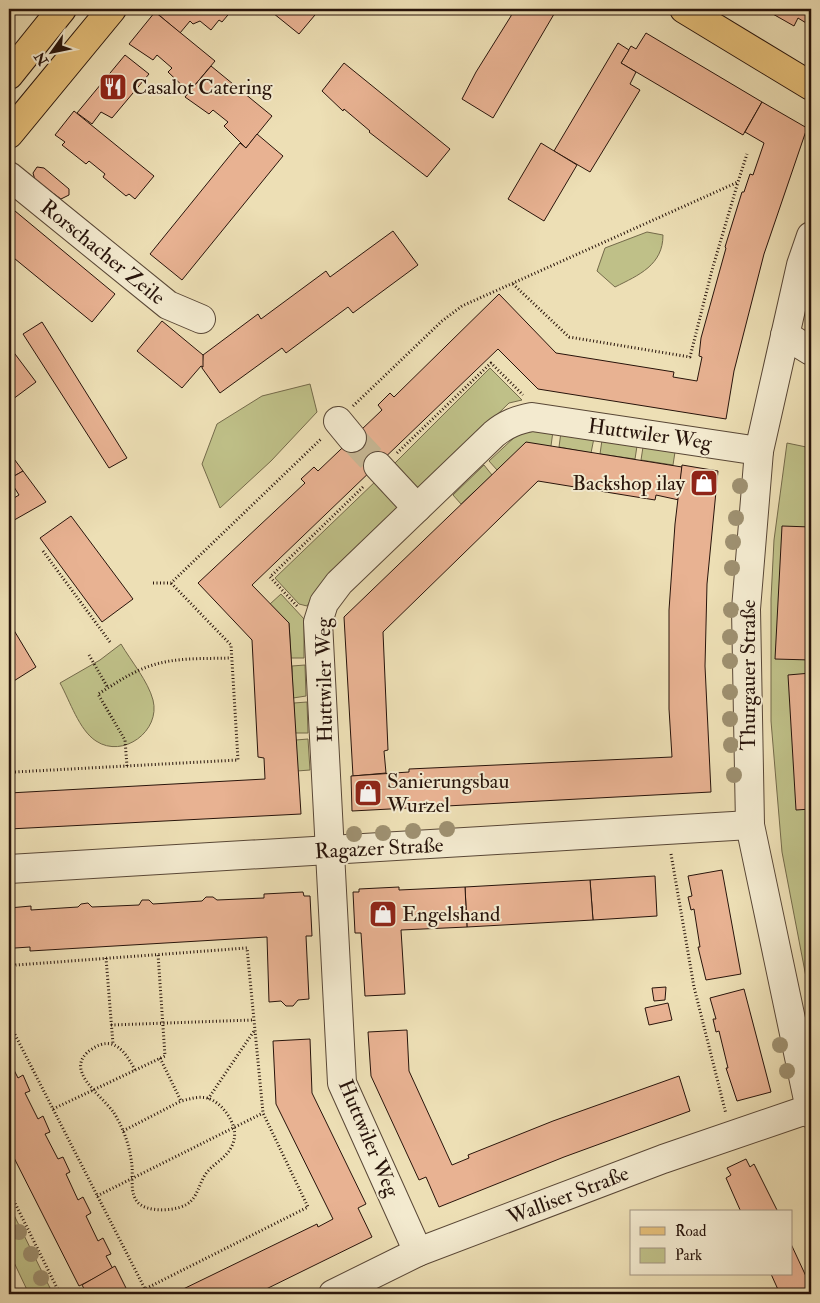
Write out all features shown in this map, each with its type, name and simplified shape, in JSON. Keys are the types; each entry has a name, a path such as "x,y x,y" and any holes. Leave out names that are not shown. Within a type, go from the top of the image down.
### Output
{"main road":[{"path":"9,75 62,9"},
{"path":"9,134 112,9"},
{"path":"684,9 811,86"}],"street":[{"name":"Rorschacher Zeile","path":"9,176 168,305 201,319"},
{"name":"Thurgauer Straße","path":"810,1112 750,825 746,609 759,451 801,265 811,236"},
{"path":"785,335 811,351"},
{"name":"Huttwiler Weg","path":"418,1252 342,1083 318,622 324,603 331,592 494,434 507,424 532,417 759,451"},
{"path":"378,466 417,508"},
{"name":"Ragazer Straße","path":"9,869 750,825"},
{"name":"Walliser Straße","path":"333,1294 418,1252 663,1159 810,1112"}],"path":[{"path":"513,284 569,337 690,357 712,270 747,154"},
{"path":"566,261 738,182"},
{"path":"43,551 110,642"},
{"path":"15,772 238,760 231,645 171,583"},
{"path":"89,655 108,688"},
{"path":"127,766 125,740 98,694 133,672 151,665 168,661 231,658"},
{"path":"9,788 16,788"},
{"path":"671,854 694,987 728,1122"},
{"path":"9,968 16,965 247,948 252,1020 263,1113 308,1207 144,1289 9,1023"},
{"path":"53,1109 165,1056 158,954"},
{"path":"106,958 113,1044"},
{"path":"111,1025 252,1020"},
{"path":"208,1098 254,1031"},
{"path":"123,1131 181,1101 195,1097 208,1098 220,1106 234,1127 234,1138 224,1159 208,1172 196,1194 185,1206 178,1208 144,1207 136,1201 132,1190 133,1178 128,1144 123,1131 113,1112 85,1081 82,1063 86,1054 94,1047 113,1044 124,1052 135,1070"},
{"path":"160,1058 181,1101"},
{"path":"97,1196 263,1113"},
{"path":"9,1191 60,1294"}],"green space":[{"path":"647,232 663,235 659,254 648,268 615,287 597,271 605,248"},
{"path":"490,368 522,400 509,403 414,496 389,469"},
{"path":"310,384 317,412 271,461 220,508 202,464 217,424 262,396"},
{"path":"546,429 553,431 551,446 497,470 489,461 518,434"},
{"path":"561,432 594,438 591,453 559,447"},
{"path":"602,440 637,446 635,459 600,454"},
{"path":"787,443 811,448 811,1003 782,852 771,721 771,599 774,540"},
{"path":"643,447 675,452 673,465 641,460"},
{"path":"484,465 492,475 461,504 453,495"},
{"path":"379,478 403,502 328,574 307,606 299,604 275,578"},
{"path":"281,594 304,619 304,658 291,658 289,623 270,604"},
{"path":"121,644 151,693 154,711 146,731 138,739 117,747 107,746 90,736 75,715 60,683 100,660"},
{"path":"305,665 306,696 293,698 292,666"},
{"path":"307,702 308,733 295,733 294,703"},
{"path":"308,739 310,770 297,771 296,740"},
{"path":"9,1205 53,1294 29,1294 9,1252"}],"building":[{"path":"9,9 19,9 9,22"},
{"path":"164,9 233,9 222,22 219,20 211,30 200,21 193,24 190,21 180,33 159,15"},
{"path":"268,9 320,9 299,34"},
{"path":"513,9 557,9 493,118 462,99 476,72 511,16"},
{"path":"764,9 811,9 811,26 798,18 794,26"},
{"path":"155,12 215,61 189,92 168,72 172,68 157,55 153,60 129,44"},
{"path":"646,33 762,102 743,135 621,63 631,46 636,49"},
{"path":"618,43 629,50 621,63 636,72 630,84 640,90 590,172 554,151"},
{"path":"125,55 149,74 112,118 101,112 92,124 77,113"},
{"path":"344,63 450,149 427,177 369,132 344,109 343,111 322,91"},
{"path":"211,66 272,116 246,148 224,126 228,122 213,110 209,114 185,97"},
{"path":"762,102 807,128 764,254 734,371 726,419 538,389 498,349 252,585 289,623 301,814 9,829 9,793 265,779 264,758 258,757 252,640 198,583 305,483 301,479 314,467 318,471 382,410 378,405 390,393 394,397 499,294 556,353 674,372 673,377 697,381 702,357 699,356 701,338 725,247 742,192 744,192 750,174 753,175 764,143 745,132"},
{"path":"74,111 154,176 135,199 129,194 126,196 103,177 105,174 89,161 86,164 62,145 65,142 55,135"},
{"path":"257,134 283,156 182,280 150,254 240,143 246,148"},
{"path":"541,143 577,165 544,221 508,199"},
{"path":"37,167 44,168 69,189 69,195 61,199 35,180 33,173"},
{"path":"9,206 115,294 92,322 9,254"},
{"path":"393,231 418,265 353,313 348,307 286,353 282,348 220,393 202,368 203,355 258,314 261,319 326,271 330,277"},
{"path":"162,321 203,355 203,367 201,366 182,388 137,351"},
{"path":"42,322 127,458 109,468 23,334"},
{"path":"9,346 36,382 9,402"},
{"path":"526,442 682,467 679,500 656,495 655,500 538,481 383,632 388,750 384,751 386,773 353,776 344,617"},
{"path":"9,452 23,471 9,479"},
{"path":"682,465 718,471 707,584 705,666 711,792 352,811 351,776 409,772 409,769 672,757 669,709 669,610 675,524"},
{"path":"23,471 46,502 9,523 9,501 19,495 9,479"},
{"path":"71,516 133,599 102,622 40,538"},
{"path":"782,526 811,527 811,660 775,659"},
{"path":"9,622 36,667 9,684"},
{"path":"811,673 811,809 796,810 788,675"},
{"path":"722,870 741,974 706,980 698,947 700,947 694,909 691,910 688,897 692,896 688,876"},
{"path":"655,876 657,916 593,920 590,880"},
{"path":"590,880 593,920 467,927 465,887"},
{"path":"399,887 399,890 465,887 467,927 401,930 405,994 365,996 361,933 355,933 353,892 359,892 359,889"},
{"path":"303,892 304,896 310,896 312,936 306,936 309,999 298,1000 293,1006 286,1006 281,1001 269,1002 267,937 30,951 30,947 15,948 9,951 9,908 31,906 31,910 78,907 81,904 88,903 92,907 139,905 142,900 149,900 153,904 202,901 206,897 213,897 217,900 264,898 264,894"},
{"path":"666,987 665,1000 654,1001 652,988"},
{"path":"744,989 771,1092 737,1101 726,1068 728,1068 719,1031 716,1032 713,1019 716,1019 710,998"},
{"path":"668,1003 672,1020 649,1025 645,1008"},
{"path":"407,1030 409,1071 452,1165 469,1158 468,1155 553,1121 679,1076 690,1111 564,1157 439,1207 426,1177 419,1180 371,1076 368,1032"},
{"path":"310,1039 312,1093 366,1204 358,1208 372,1237 256,1294 173,1294 317,1224 318,1227 333,1219 276,1104 273,1041"},
{"path":"9,1060 18,1078 23,1075 30,1091 25,1093 38,1119 43,1116 50,1132 45,1134 58,1159 63,1157 70,1172 66,1174 78,1200 83,1197 91,1213 86,1216 98,1241 103,1238 111,1254 106,1256 113,1269 79,1286 9,1148"},
{"path":"746,1159 750,1167 754,1164 777,1210 740,1210 726,1178 731,1175 727,1168"},
{"path":"792,1246 811,1287 811,1294 780,1294 772,1276 792,1276"},
{"path":"115,1266 129,1294 87,1294 82,1285"}],"tunnel":[{"path":"352,438 378,466"}],"place":[{"name":"Casalot Catering","path":"113,87"},
{"name":"Backshop ilay","path":"704,483"},
{"name":"Sanierungsbau Wurzel","path":"368,793"},
{"name":"Engelshand","path":"383,914"}]}
